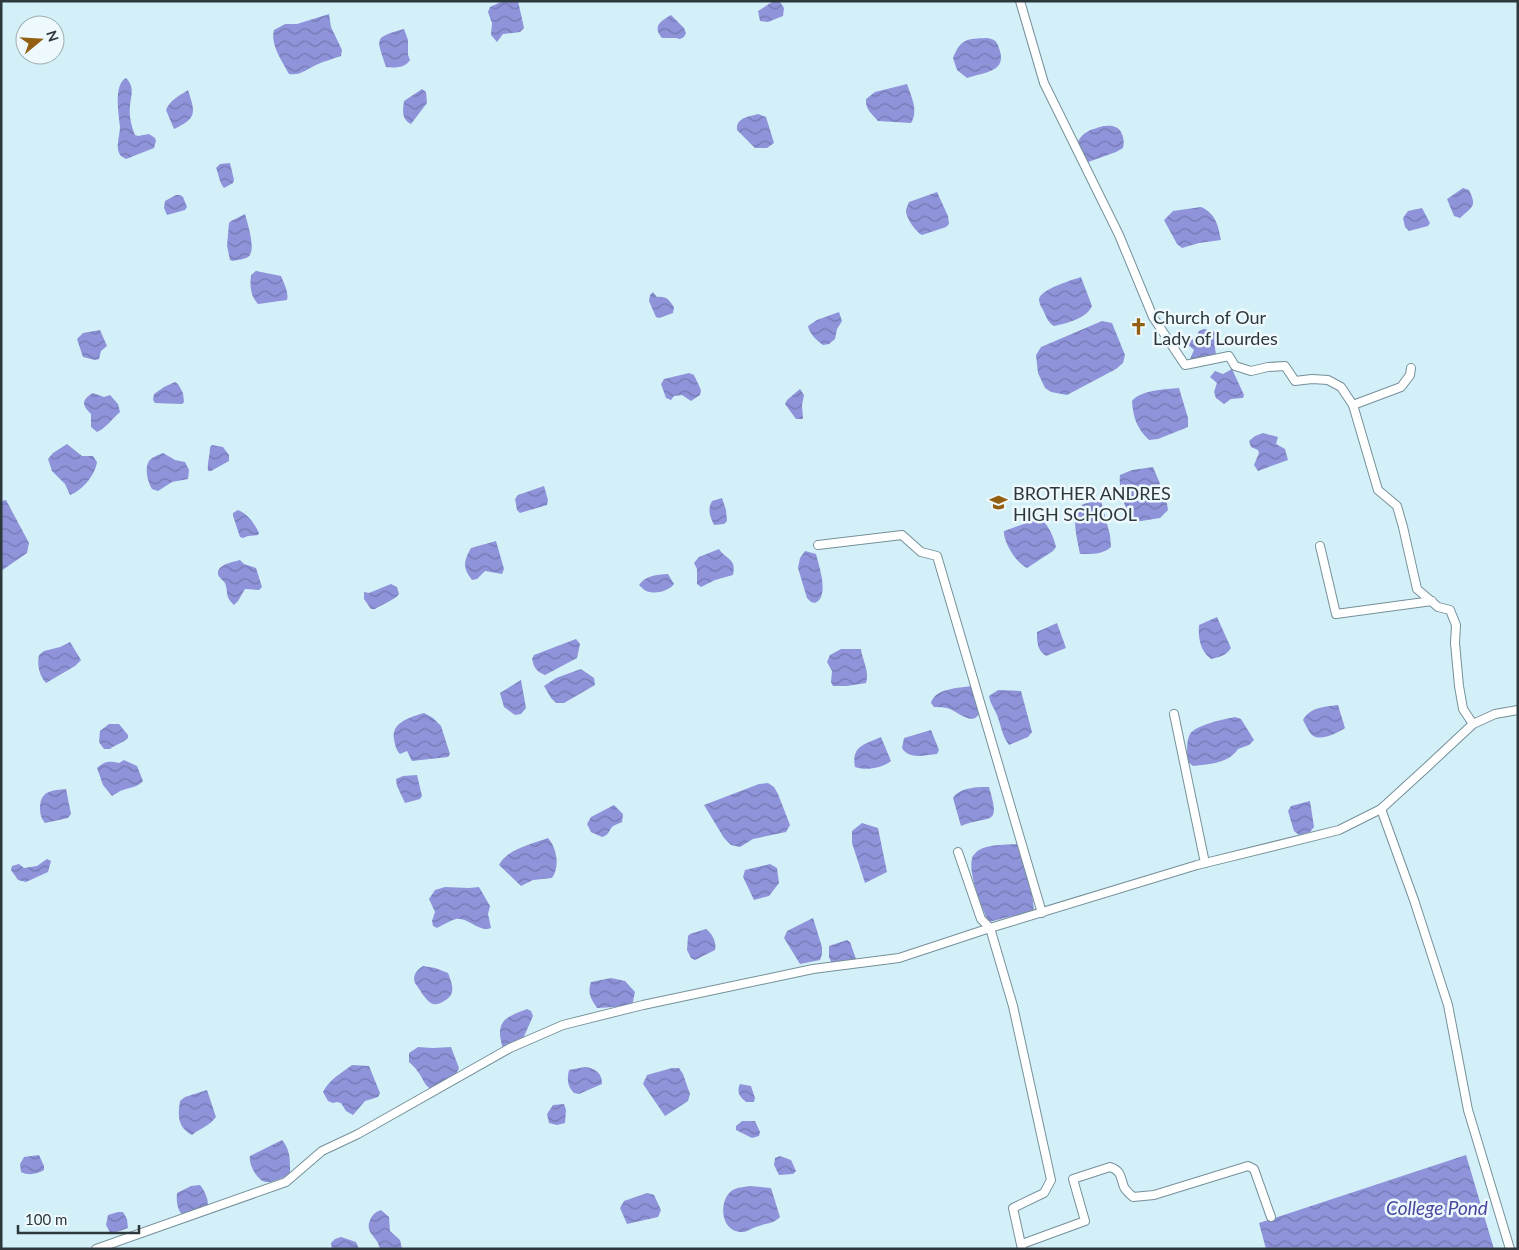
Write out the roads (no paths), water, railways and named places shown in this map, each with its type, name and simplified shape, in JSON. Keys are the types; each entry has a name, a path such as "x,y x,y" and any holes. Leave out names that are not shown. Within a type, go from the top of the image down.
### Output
{"street":[{"path":"1020,1 1044,83 1119,235 1153,317 1185,365 1229,356 1235,366 1251,370 1285,366 1295,381 1312,378 1328,380 1341,387 1354,405 1378,490 1397,506 1417,589 1438,607 1450,610 1456,625 1455,643 1458,686 1462,709 1473,724"},
{"path":"1354,405 1401,387 1410,376 1411,368"},
{"path":"818,545 902,535 921,552 937,556 1042,912"},
{"path":"1320,546 1336,614 1432,601"},
{"path":"96,1249 286,1182 322,1151 358,1134 510,1048 563,1024 813,969 899,958 990,928 1205,863 1339,830 1381,808 1473,724 1495,714 1518,710"},
{"path":"1174,714 1205,863"},
{"path":"1381,808 1414,900 1448,1005 1468,1110 1510,1249"},
{"path":"958,852 982,920 990,928 1012,1006 1051,1180 1044,1193 1013,1208 1022,1246 1085,1221 1073,1178 1110,1167 1116,1169 1123,1179 1124,1188 1133,1197 1154,1195 1248,1166 1254,1169 1271,1217"}],"water":[{"path":"503,1 518,1 524,28 520,32 503,34 497,42 491,35 492,23 488,12 490,7"},
{"path":"772,2 780,2 784,8 783,16 768,22 760,21 758,11"},
{"path":"329,14 331,27 342,50 341,56 300,73 289,74 275,47 274,30 285,24 297,24"},
{"path":"671,15 684,28 686,33 680,39 662,38 659,34 659,24"},
{"path":"404,29 408,40 410,60 403,66 386,67 379,45 380,40 386,35"},
{"path":"987,38 993,40 999,48 1001,56 998,66 993,70 967,78 957,70 953,58 956,51 962,43 970,39"},
{"path":"126,78 131,85 130,113 135,135 149,134 156,141 154,148 126,159 120,155 118,148 120,127 118,93 119,87"},
{"path":"907,84 914,109 911,123 878,121 868,109 866,99 875,92"},
{"path":"422,89 426,92 427,103 411,124 404,117 404,101"},
{"path":"188,90 193,114 191,118 174,129 166,110 172,101"},
{"path":"758,114 766,117 774,143 767,148 755,148 737,130 741,120"},
{"path":"1103,126 1112,126 1120,130 1124,142 1123,148 1088,162 1078,152 1079,139 1089,131"},
{"path":"230,163 234,180 233,183 224,188 216,168 220,164"},
{"path":"1463,188 1469,190 1473,203 1471,208 1460,218 1454,216 1447,199"},
{"path":"937,192 948,216 949,224 946,227 922,235 909,221 906,214 909,202"},
{"path":"176,195 183,197 187,207 185,210 167,215 164,208 165,201"},
{"path":"1201,207 1213,217 1221,240 1182,248 1177,244 1164,220 1173,211"},
{"path":"1422,208 1430,223 1428,226 1409,231 1405,227 1403,218 1408,211"},
{"path":"245,214 251,236 251,254 247,258 233,261 230,260 227,246 229,223"},
{"path":"256,271 281,276 287,291 287,300 258,304 253,297 251,287 251,275"},
{"path":"1081,277 1092,306 1081,317 1070,322 1052,325 1040,305 1039,299 1041,295 1057,285"},
{"path":"653,292 657,297 669,300 674,307 673,313 659,318 656,317 649,301 650,295"},
{"path":"839,312 842,321 837,329 835,339 829,344 823,345 814,337 808,326 817,320"},
{"path":"1102,321 1112,323 1125,355 1123,363 1116,369 1067,395 1051,392 1045,388 1038,373 1036,355 1041,347"},
{"path":"1204,329 1216,332 1218,340 1215,348 1216,355 1193,364 1190,359 1194,350 1187,344 1188,341 1196,338 1199,331"},
{"path":"100,330 107,346 101,351 99,359 83,357 77,339 83,333"},
{"path":"1232,369 1244,395 1243,398 1231,399 1224,404 1216,398 1214,392 1217,383 1210,377 1215,371 1223,374"},
{"path":"689,373 694,375 701,390 700,395 691,401 682,395 674,396 671,400 666,398 661,384 664,379"},
{"path":"175,382 183,393 184,402 182,404 155,403 153,400 154,394"},
{"path":"1179,388 1188,418 1188,427 1158,439 1149,440 1141,432 1136,422 1132,401 1147,392"},
{"path":"800,389 804,395 802,405 803,419 796,419 785,404"},
{"path":"93,393 104,397 110,395 118,404 120,412 97,432 91,427 91,414 84,403 86,398"},
{"path":"1263,433 1278,437 1276,444 1285,449 1288,460 1258,471 1254,465 1259,453 1258,450 1251,447 1249,441"},
{"path":"67,444 82,456 93,456 97,462 88,482 70,495 65,484 52,471 48,459 53,453"},
{"path":"212,445 223,447 229,455 229,461 208,471 210,447"},
{"path":"163,453 175,460 185,462 189,470 188,479 172,482 158,491 152,489 147,475 147,467 150,460"},
{"path":"1153,467 1166,498 1168,510 1160,518 1135,522 1123,501 1120,475 1132,470"},
{"path":"544,486 548,500 547,505 520,513 517,510 515,499 518,495"},
{"path":"722,498 727,521 724,524 714,525 711,519 710,504 712,501"},
{"path":"6,500 29,543 27,553 1,571 1,501"},
{"path":"1101,501 1110,535 1111,547 1100,553 1080,554 1075,528 1076,514 1082,505"},
{"path":"238,510 251,520 259,533 258,535 240,537 233,516 233,513"},
{"path":"1041,518 1050,531 1056,547 1027,568 1011,552 1004,536 1004,531"},
{"path":"496,541 504,569 502,574 485,571 477,579 472,580 465,565 471,548"},
{"path":"719,549 732,562 733,575 715,580 701,587 697,584 697,569 694,563 699,557"},
{"path":"805,551 816,554 821,573 822,594 815,603 807,598 798,568 800,558"},
{"path":"240,560 244,564 256,568 262,587 259,590 245,589 234,605 228,597 225,583 219,576 218,571 226,564"},
{"path":"668,574 674,584 664,591 649,592 639,585 648,577"},
{"path":"391,584 397,587 399,594 375,609 371,609 364,599 364,592 369,593"},
{"path":"1217,617 1231,648 1220,657 1211,659 1204,652 1200,644 1199,625"},
{"path":"1057,623 1066,648 1046,656 1039,648 1037,632"},
{"path":"576,639 580,644 577,658 545,675 536,669 532,659 534,655"},
{"path":"70,642 81,660 75,666 46,683 39,670 39,655 44,651"},
{"path":"841,649 861,649 866,670 866,683 833,686 831,682 832,671 827,662 830,655"},
{"path":"581,669 594,678 595,685 564,703 556,703 544,686 556,678"},
{"path":"521,680 526,708 521,714 515,715 504,707 500,693"},
{"path":"972,686 980,712 973,719 969,719 947,708 934,707 931,703 937,694 954,688"},
{"path":"998,690 1021,691 1032,732 1028,737 1009,745 989,696"},
{"path":"1338,705 1345,728 1323,737 1314,737 1303,720 1309,712 1318,708"},
{"path":"424,713 441,726 450,754 448,757 412,761 407,751 400,754 398,751 394,739 396,728 403,721"},
{"path":"1235,717 1241,719 1254,740 1249,745 1238,749 1229,758 1212,764 1193,766 1188,762 1188,740 1193,731 1211,723"},
{"path":"109,724 119,724 128,735 128,738 110,749 104,749 99,742 100,731"},
{"path":"931,730 939,750 937,754 913,755 905,752 902,748 904,738"},
{"path":"881,737 891,761 874,768 864,769 855,767 854,760 857,750"},
{"path":"124,760 137,766 143,781 137,786 122,790 112,796 103,785 97,768 105,763 119,763"},
{"path":"417,775 422,796 420,799 405,803 397,786 396,779 403,776"},
{"path":"768,783 774,787 778,794 790,825 786,832 753,839 740,847 731,845 724,838 704,805 759,784"},
{"path":"989,787 994,809 991,817 961,826 953,798 964,790"},
{"path":"66,789 71,814 68,818 45,823 40,812 42,798 48,792"},
{"path":"1310,801 1314,827 1310,832 1299,835 1294,831 1288,811 1291,806"},
{"path":"614,805 623,814 622,822 613,826 602,837 591,832 587,824 591,817"},
{"path":"862,823 878,828 887,872 865,883 852,843 852,831"},
{"path":"548,838 554,847 557,863 552,878 533,880 521,886 499,865 503,859 514,851"},
{"path":"1017,844 1031,889 1033,913 989,922 979,900 974,882 971,865 972,858 974,854 983,848"},
{"path":"47,859 51,861 48,872 26,882 18,880 11,870 12,866 19,864 24,868 37,866"},
{"path":"770,864 777,868 779,883 769,896 754,900 743,877 745,870"},
{"path":"445,887 479,887 490,906 488,914 491,928 478,927 460,919 453,920 437,928 433,926 432,921 435,912 429,899 435,890"},
{"path":"813,918 822,947 822,954 820,960 800,964 784,938 787,931"},
{"path":"706,929 714,938 715,950 695,960 691,958 687,950 688,936"},
{"path":"847,940 850,942 856,959 832,964 829,957 829,946"},
{"path":"423,966 448,973 452,992 442,1002 430,1003 415,983 416,973"},
{"path":"611,978 625,981 635,992 632,1006 597,1008 590,996 591,982"},
{"path":"527,1009 531,1011 533,1016 522,1041 503,1049 500,1033 503,1022 512,1015"},
{"path":"418,1047 451,1047 459,1068 455,1076 435,1090 431,1089 409,1062 409,1053"},
{"path":"352,1065 369,1066 380,1093 378,1097 365,1101 353,1115 346,1111 341,1103 328,1101 323,1092 332,1080"},
{"path":"585,1067 597,1071 601,1076 602,1084 579,1094 574,1093 568,1082 569,1070"},
{"path":"679,1068 690,1094 688,1101 665,1116 643,1084 647,1075"},
{"path":"740,1084 751,1086 755,1098 754,1102 746,1102 740,1096 738,1089"},
{"path":"207,1090 216,1117 208,1125 192,1135 181,1124 179,1116 180,1101 185,1097"},
{"path":"564,1104 566,1110 565,1123 557,1125 549,1123 547,1114 553,1105"},
{"path":"742,1121 755,1121 760,1132 759,1136 752,1138 736,1130 736,1126"},
{"path":"282,1140 288,1152 290,1175 272,1182 263,1181 254,1172 250,1156"},
{"path":"39,1155 44,1170 33,1174 21,1172 20,1164 24,1157"},
{"name":"College Pond","path":"1466,1155 1494,1249 1266,1249 1259,1223"},
{"path":"780,1156 791,1160 796,1171 793,1174 779,1175 774,1165 775,1158"},
{"path":"200,1185 204,1190 208,1203 207,1209 184,1218 178,1207 177,1193 191,1186"},
{"path":"750,1186 771,1188 780,1217 772,1222 744,1232 735,1231 729,1227 723,1214 726,1199 729,1193 735,1189"},
{"path":"647,1193 654,1195 661,1210 658,1217 627,1224 620,1208 624,1201"},
{"path":"381,1210 389,1217 390,1231 400,1240 402,1249 380,1249 370,1231 369,1223 371,1218"},
{"path":"123,1212 127,1219 128,1228 111,1234 106,1225 108,1215"},
{"path":"341,1237 356,1242 359,1249 332,1249 331,1243"}],"place":[{"name":"Church of Our Lady of Lourdes","path":"1139,327"},
{"name":"BROTHER ANDRES HIGH SCHOOL","path":"999,503"}]}
